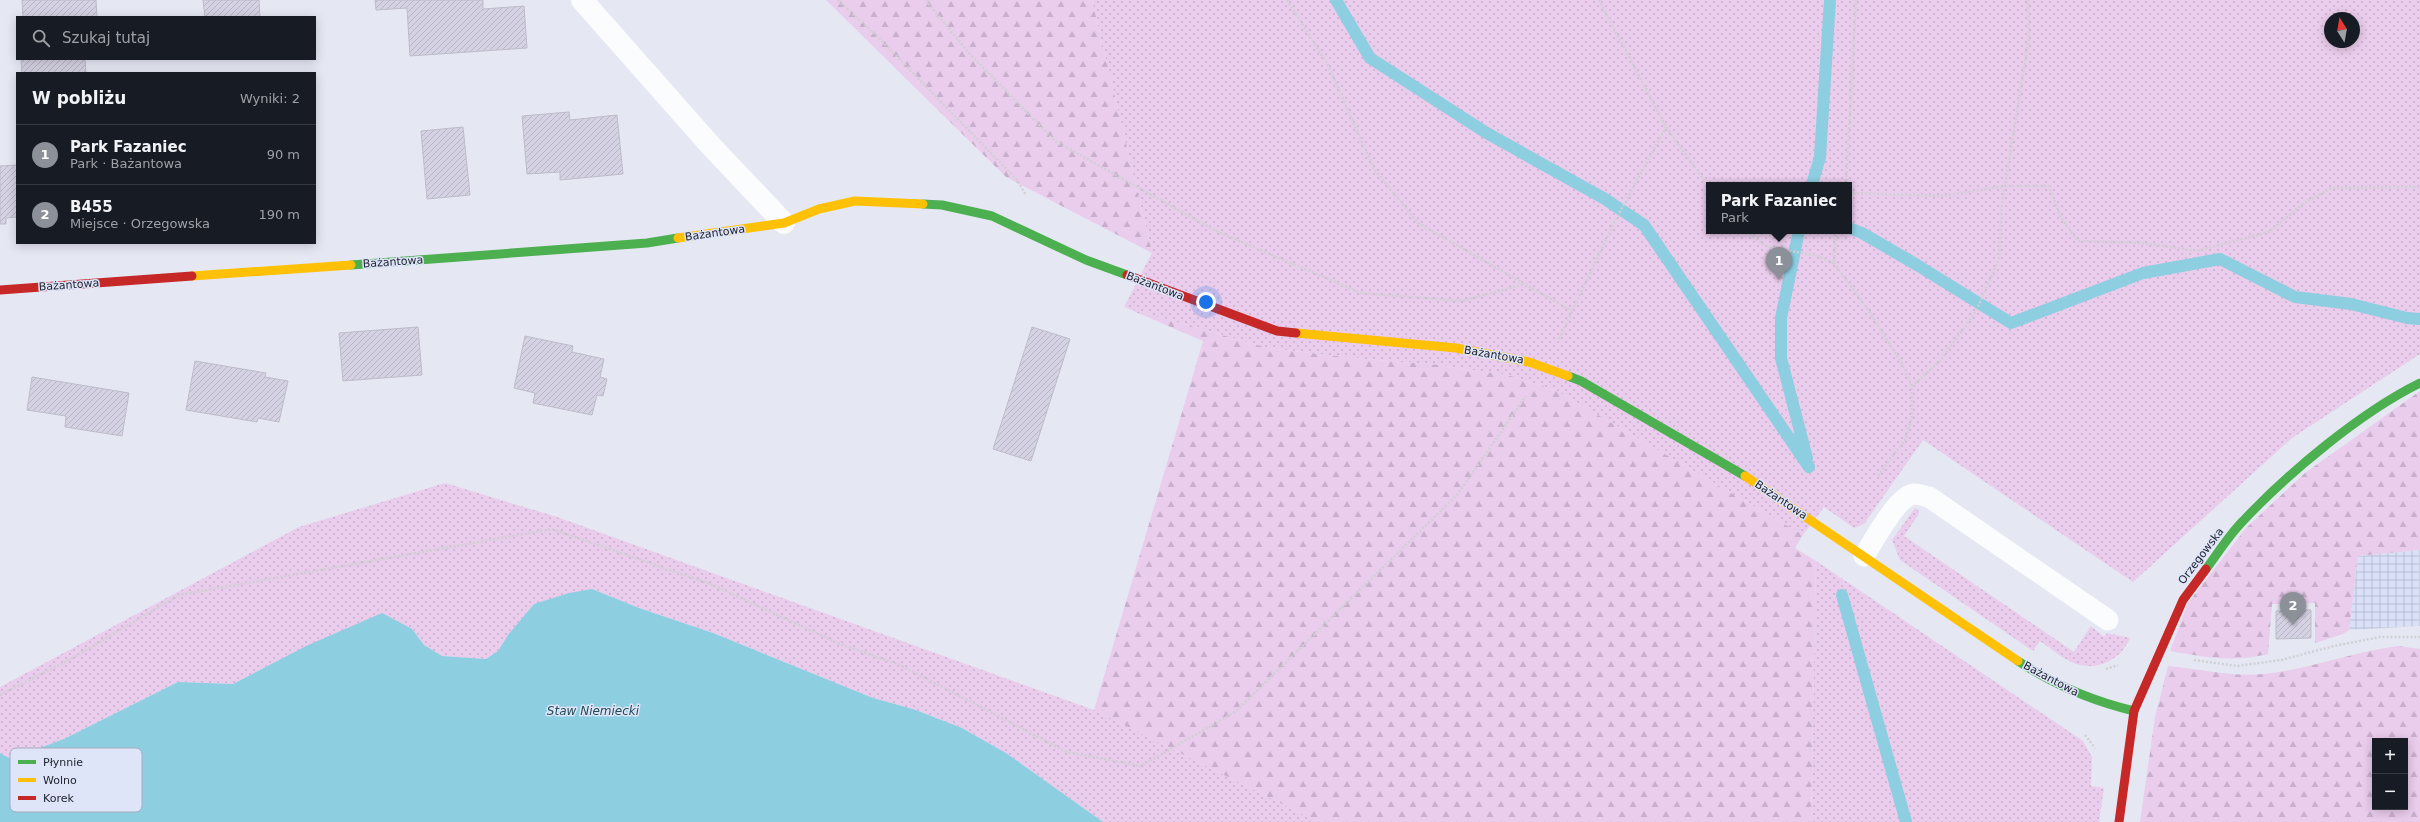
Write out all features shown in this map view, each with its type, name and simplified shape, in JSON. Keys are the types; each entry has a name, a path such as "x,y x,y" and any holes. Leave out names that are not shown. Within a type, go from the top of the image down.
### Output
{"street":[{"path":"582,0 711,146 784,223"},
{"name":"Bażantowa","path":"0,290 639,243 784,223 819,209 856,201 942,205 992,216 1086,260 1277,331 1456,348 1516,358 1546,367 1580,381 1732,467 2038,674 2099,703 2134,711"},
{"name":"Orzegowska","path":"2119,822 2134,711 2183,600 2242,522 2272,492 2317,454 2398,394 2420,383"}],"lane":[{"path":"1864,556 1901,501 1913,494 1929,497 2108,620"}],"path":[{"path":"838,0 881,40 1017,180 1029,200"},
{"path":"928,0 927,2 970,53 1055,140 1216,231 1361,293 1462,300 1525,284"},
{"path":"1287,0 1328,65 1374,169 1418,223 1572,311"},
{"path":"1599,0 1666,127 1706,183"},
{"path":"1846,182 1856,0"},
{"path":"1912,386 1940,361 1976,311 1987,291 1999,259 2005,186 2029,38 2028,0"},
{"path":"0,695 71,659 179,595 552,529 713,585 840,644 900,665 1067,752 1141,766 1236,712 1457,495 1546,367 1614,223 1632,193 1666,127"},
{"path":"1852,193 1943,196 2005,186 2049,186 2060,216 2078,241 2143,243 2197,250 2268,232 2304,202 2332,188 2420,187"},
{"path":"1750,234 1761,244 1775,249 1812,255 1834,263 1869,311 1901,362 1912,386 1912,417 1905,440 1873,483"},
{"path":"1834,263 1835,234"},
{"path":"2160,653 2237,666 2281,660 2334,646 2380,637 2420,637"}],"shaded area":[{"path":"2420,550 2420,626 2349,630 2358,556"}],"green space":[{"path":"826,0 1092,0 1152,253 1006,177"},
{"path":"1092,0 2420,0 2420,354 2292,438 2133,582 1923,440 1864,524 1854,528 1824,507 1803,535 1557,391 1511,376 1440,365 1353,358 1268,348 1124,307 1152,253"},
{"path":"1124,307 1268,348 1353,358 1440,365 1511,376 1557,391 1803,535 1795,548 1816,561 1811,822 1318,822 1094,710 1203,341"},
{"path":"2420,391 2420,550 2358,556 2349,630 2343,634 2315,643 2315,603 2272,604 2268,654 2255,657 2230,659 2170,651 2188,603 2246,528 2305,473"},
{"path":"445,483 557,517 1094,710 1318,822 1103,822 1006,753 962,728 913,709 873,698 713,633 639,608 592,589 534,604 508,635 498,651 486,659 442,656 424,645 412,629 306,646 233,684 178,682 66,738 40,748 10,748 10,758 0,753 0,687 299,527"},
{"path":"1915,508 1919,511 1919,514 1904,536 2074,652 2091,626 2104,637 2107,633 2130,638 2122,651 2103,664 2088,666 2080,665 2064,658 2040,641 2033,651 1900,560 1892,540"},
{"path":"1816,561 2083,741 2092,757 2091,786 2104,788 2099,822 1811,822"},
{"path":"2398,646 2420,649 2420,822 2140,822 2155,717 2168,666 2227,674 2251,675 2297,669 2364,652"}],"water":[{"name":"Staw Niemiecki","path":"592,589 639,608 713,633 873,698 913,709 962,728 1006,753 1103,822 0,822 0,753 10,758 10,812 142,812 142,748 40,748 66,738 178,682 233,684 306,646 382,613 412,629 424,645 442,656 486,659 498,651 508,635 534,604 569,593"}],"building":[{"path":"22,0 96,0 97,16 23,16"},
{"path":"203,0 259,0 260,16 205,16"},
{"path":"375,0 483,0 483,9 524,6 527,48 410,56 407,8 376,10"},
{"path":"21,60 85,60 86,72 22,72"},
{"path":"569,112 570,120 617,115 623,174 560,180 560,172 527,174 522,116"},
{"path":"463,127 470,195 427,199 421,131"},
{"path":"16,165 16,217 6,218 6,224 0,224 0,166"},
{"path":"418,327 422,375 343,381 339,333"},
{"path":"1032,327 1070,339 1031,461 993,449"},
{"path":"525,336 573,346 572,352 604,359 600,377 607,379 603,396 597,395 592,415 533,403 535,393 514,388"},
{"path":"195,361 266,373 265,377 288,381 279,422 258,418 257,422 186,410"},
{"path":"32,377 129,393 122,436 65,427 66,416 27,410"},
{"path":"2311,610 2311,638 2276,639 2276,611"}],"waterway":[{"path":"1336,0 1370,58 1485,132 1605,199 1644,225 1809,467"},
{"path":"1813,182 1820,157 1830,0"},
{"path":"1852,229 1862,233 1917,265 2011,323 2143,273 2220,259 2295,297 2351,304 2407,318 2420,319"},
{"path":"1798,234 1781,318 1781,358 1807,458"},
{"path":"1842,595 1906,822"}],"traffic: fast":[{"path":"923,204 942,205 992,216 1086,260 1127,275"},
{"path":"351,265 647,243 678,238"},
{"path":"1568,376 1581,381 1745,476"},
{"path":"2206,569 2238,526 2281,483 2350,427 2397,395 2420,383"},
{"path":"2018,661 2059,685 2088,697 2134,711"}],"traffic: slow":[{"path":"678,238 784,223 819,209 855,201 923,204"},
{"path":"192,276 351,265"},
{"path":"1296,333 1456,348 1529,362 1568,376"},
{"path":"1745,476 2018,661"}],"traffic: jam":[{"path":"1127,275 1277,331 1296,333"},
{"path":"0,290 192,276"},
{"path":"2119,822 2134,711 2183,600 2206,569"}],"place":[{"name":"Park Fazaniec","path":"1779,280"},
{"name":"B455","path":"2293,625"}]}
